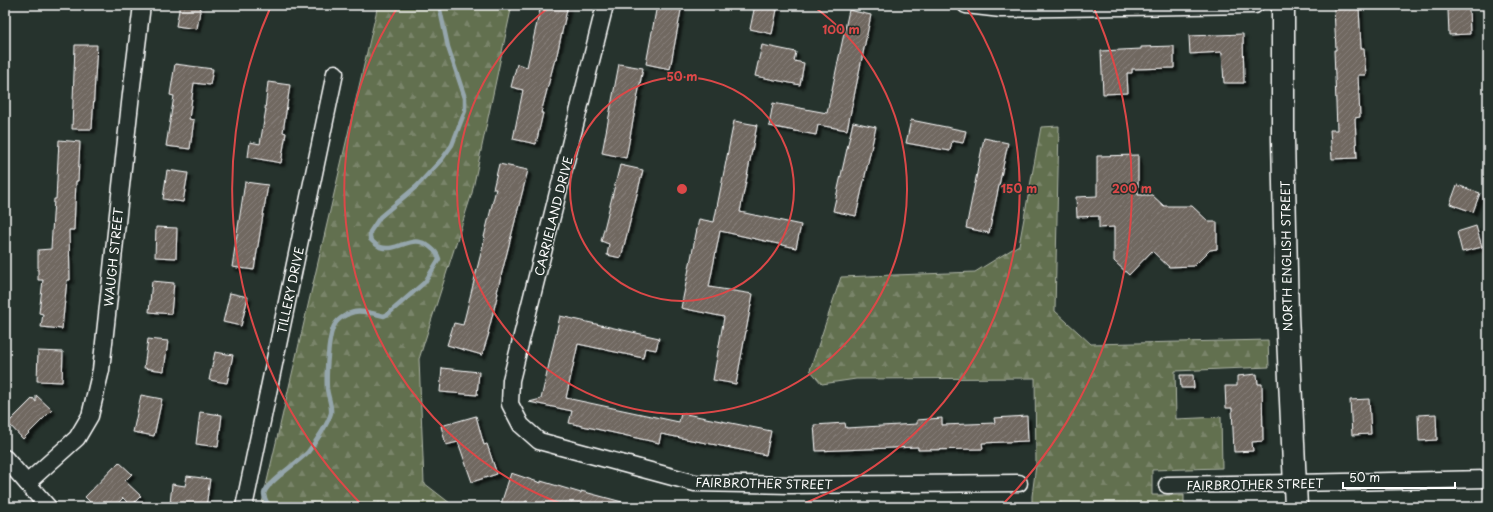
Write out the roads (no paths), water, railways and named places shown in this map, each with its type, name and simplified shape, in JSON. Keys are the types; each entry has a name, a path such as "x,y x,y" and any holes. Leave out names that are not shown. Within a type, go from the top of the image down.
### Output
{"street":[{"name":"WAUGH STREET","path":"27,483 77,438 90,416 101,370 142,5"},
{"name":"CARRIELAND DRIVE","path":"521,424 510,404 511,380 605,5"},
{"path":"966,5 1001,9 1255,5"},
{"name":"NORTH ENGLISH STREET","path":"1283,5 1283,139 1287,308 1296,507"},
{"name":"TILLERY DRIVE","path":"244,507 335,73"},
{"name":"FAIRBROTHER STREET","path":"521,424 539,441 695,483 790,485 1019,483"},
{"path":"5,458 48,507"},
{"name":"FAIRBROTHER STREET","path":"1167,485 1295,484 1488,478"}],"waterway":[{"path":"277,507 267,503 264,495 266,489 308,452 318,439 331,413 327,389 327,367 331,334 334,325 347,314 354,312 365,312 384,316 388,314 425,282 439,259 435,251 423,243 411,242 387,248 375,244 370,239 370,232 380,217 417,186 442,159 452,145 465,111 465,98 448,47 439,5"}]}
